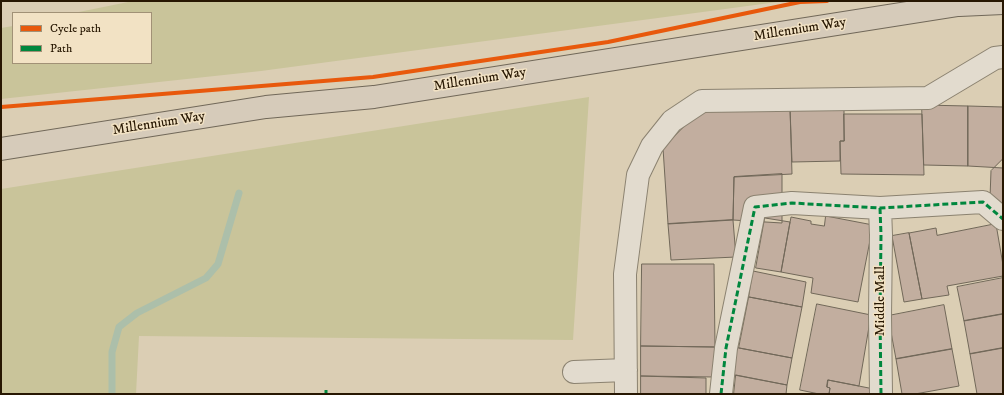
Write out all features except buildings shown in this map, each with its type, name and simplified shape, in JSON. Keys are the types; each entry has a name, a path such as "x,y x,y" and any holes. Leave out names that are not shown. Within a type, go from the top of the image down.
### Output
{"main road":[{"name":"Millennium Way","path":"1,149 266,107 390,94 966,3 1003,3"}],"street":[{"path":"626,394 625,274 638,176 652,146 672,121 702,101 928,98 995,58 1003,57"},
{"path":"721,394 726,348 755,207 792,203 880,208 983,202 1003,219"},
{"name":"Middle Mall","path":"880,208 881,394"},
{"path":"574,372 626,370"}],"shaded area":[{"path":"133,1 785,1 261,71 1,99 1,28 12,26 12,64 152,64 152,12 79,12"},
{"path":"589,97 573,340 139,336 136,394 1,394 1,189"}],"waterway":[{"path":"112,394 112,352 119,327 137,313 206,278 218,264 239,193"}],"marked path":[{"path":"721,394 726,348 755,207 792,203 880,208 983,202 1003,219"},
{"path":"880,208 881,394"}],"cycle path":[{"path":"1,107 373,77 608,42 800,2 827,1"}]}
